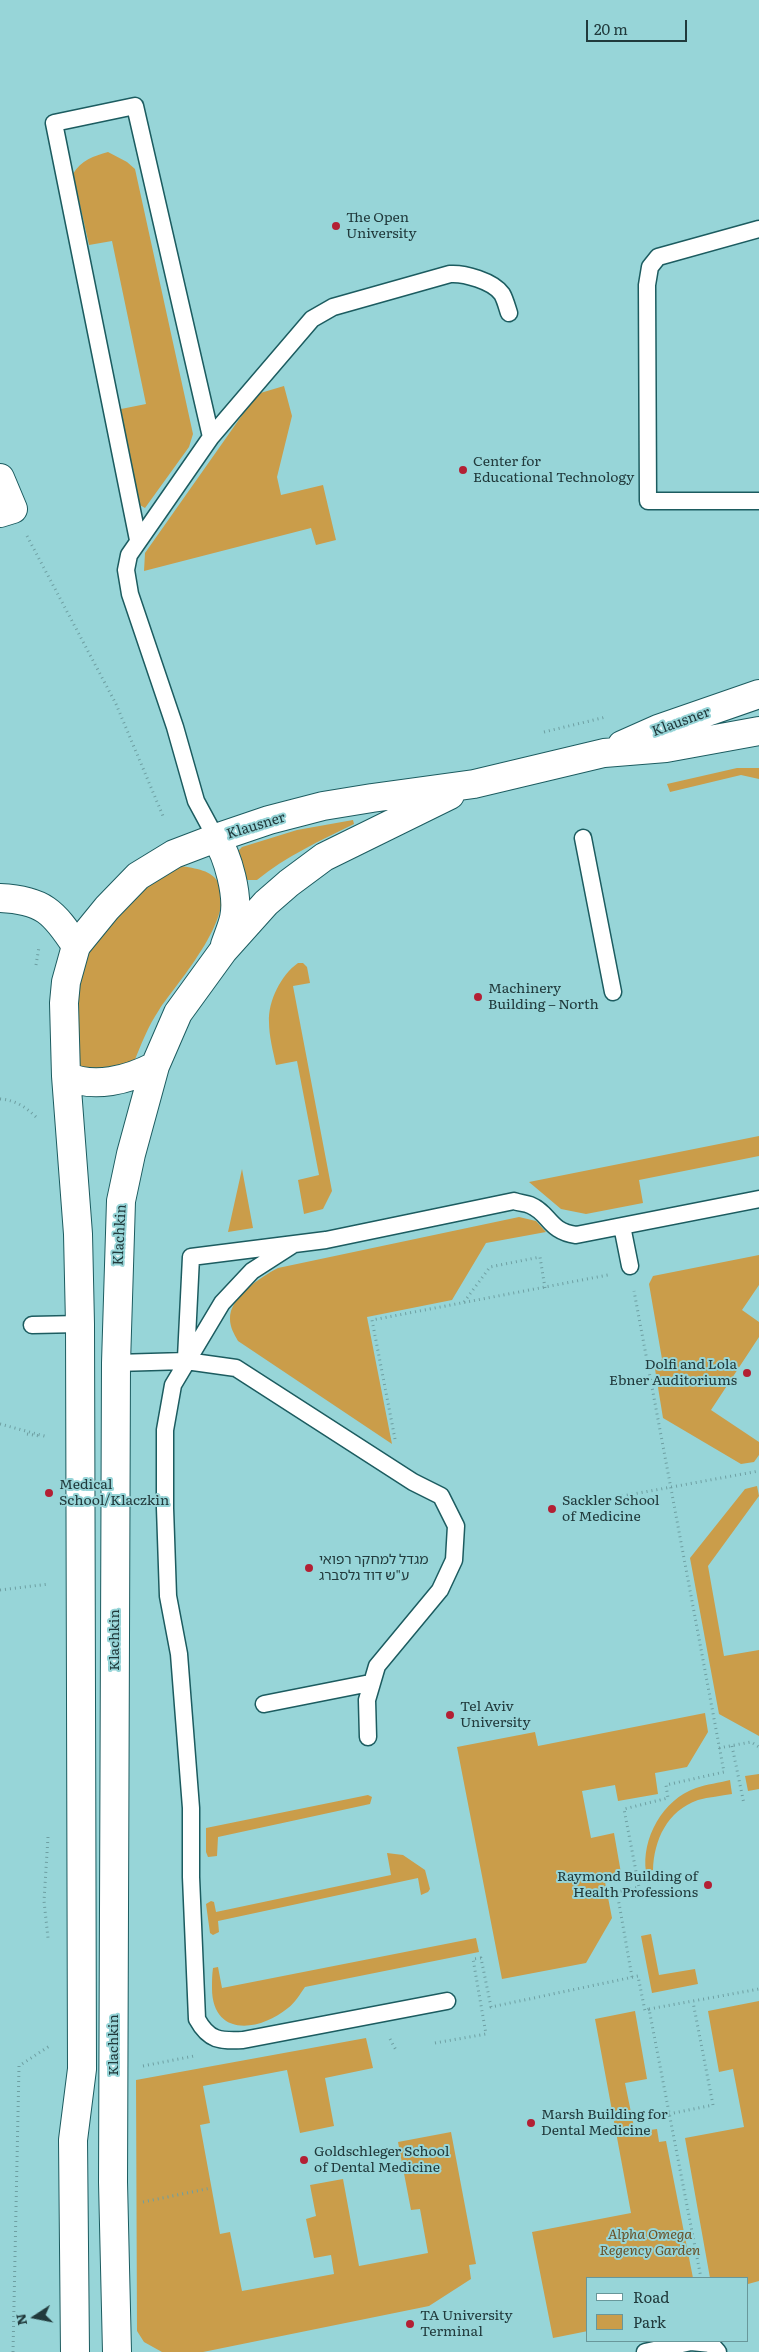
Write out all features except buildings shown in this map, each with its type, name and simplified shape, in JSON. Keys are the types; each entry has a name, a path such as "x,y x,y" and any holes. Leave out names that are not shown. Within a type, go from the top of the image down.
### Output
{"street":[{"path":"0,478 6,511"},
{"name":"Klausner","path":"604,753 658,729 759,694"},
{"name":"Klausner","path":"76,946 107,908 138,876 174,854 270,820 324,806 474,784 604,753 666,748 759,732"},
{"name":"Klausner","path":"223,951 266,903 288,883 324,857 474,784"},
{"path":"216,838 223,848 233,894 234,917 223,951"},
{"path":"0,898 25,901 50,910 58,918 76,946 66,982 64,1003 66,1076 78,1234 80,1324 82,2069 73,2140 75,2352"},
{"name":"Klachkin","path":"117,2352 113,2182 116,1363 122,1201 130,1154 155,1066 178,1012 223,951"},
{"path":"66,1076 76,1081 102,1082 140,1074 155,1066"}],"lane":[{"path":"138,540 54,123 135,106 211,437"},
{"path":"759,228 658,257 650,268 647,285 648,501 759,501"},
{"path":"216,838 196,801 175,727 130,594 126,570 129,555 211,437 312,318 334,307 450,274 460,273 482,280 501,292 509,313"},
{"path":"583,838 613,992"},
{"path":"186,1361 191,1257 294,1244 514,1202 530,1205 563,1233 576,1235 759,1199"},
{"path":"622,1226 630,1268"},
{"path":"294,1244 252,1271 222,1303 173,1385 165,1430 168,1596 178,1654 191,1808 191,1877 197,2019 204,2032 220,2041 243,2040 447,2001"},
{"path":"32,1326 80,1324"},
{"path":"116,1363 186,1361 236,1368 414,1482 441,1496 456,1526 454,1560 440,1590 377,1666 370,1684 367,1700 368,1738"},
{"path":"264,1704 370,1684"},
{"path":"645,2352 691,2342 711,2344 718,2352"}],"path":[{"path":"6,511 116,704 163,816"},
{"path":"537,734 612,715"},
{"path":"0,1099 16,1102 28,1109 39,1120"},
{"path":"463,1302 490,1266 540,1257 545,1288"},
{"path":"396,1441 372,1320 545,1288 630,1268 724,1772 666,1785 668,1798 624,1808 639,1887 617,1892 632,1977"},
{"path":"0,1424 56,1439 27,1434"},
{"path":"617,1497 759,1472"},
{"path":"0,1590 57,1583"},
{"path":"719,1748 751,1742 759,1747"},
{"path":"732,1746 744,1804"},
{"path":"481,1958 491,2007 638,1976 644,2011 759,1989"},
{"path":"669,2114 713,2105 693,2002"},
{"path":"649,2009 701,2277"},
{"path":"14,2352 19,2066 60,2040"},
{"path":"136,2203 211,2188"}],"green space":[{"path":"108,152 127,162 135,169 193,434 189,447 145,508 138,504 121,409 146,404 112,241 89,245 73,174 84,162"},
{"path":"284,386 292,416 277,477 281,495 323,485 336,540 316,545 311,528 144,571 145,553 257,394"},
{"path":"737,768 759,768 759,779 741,775 670,792 667,784"},
{"path":"353,820 354,824 291,856 257,880 246,880 236,853 242,847 297,830"},
{"path":"173,865 200,870 214,877 221,891 221,907 215,926 192,965 155,1016 134,1062 96,1071 74,1066 70,1001 88,948 148,879"},
{"path":"298,963 303,963 307,967 310,983 293,986 332,1191 323,1209 304,1214 298,1180 319,1175 297,1061 276,1065 270,1038 269,1022 273,997 286,974"},
{"path":"759,1136 759,1156 639,1180 643,1203 586,1214 561,1209 529,1182"},
{"path":"242,1169 253,1228 228,1232"},
{"path":"519,1217 536,1221 546,1232 486,1243 452,1300 367,1317 392,1444 238,1341 232,1330 231,1311 240,1296 255,1282 278,1268"},
{"path":"759,1255 759,1285 742,1310 759,1322 759,1337 711,1410 759,1442 759,1455 754,1462 741,1464 663,1418 655,1369 662,1359 649,1284 653,1276"},
{"path":"757,1486 759,1496 708,1566 724,1656 759,1650 759,1736 719,1714 690,1558 745,1489"},
{"path":"705,1713 708,1732 687,1767 655,1773 658,1794 618,1801 615,1785 582,1791 591,1838 614,1833 621,1873 604,1877 612,1918 586,1963 502,1979 457,1747 535,1732 538,1746"},
{"path":"759,1774 759,1789 748,1791 745,1776"},
{"path":"730,1780 732,1794 698,1800 678,1811 670,1819 656,1848 653,1870 646,1872 647,1846 651,1834 664,1811 684,1793"},
{"path":"368,1795 372,1797 370,1804 218,1837 217,1856 208,1857 206,1852 206,1828"},
{"path":"387,1853 403,1855 425,1870 430,1889 428,1892 421,1895 418,1878 218,1921 219,1932 213,1935 210,1933 206,1904 211,1901 214,1902 216,1912 391,1875"},
{"path":"651,1934 659,1975 695,1969 698,1984 652,1993 641,1936"},
{"path":"476,1938 479,1952 305,1987 288,2008 264,2022 239,2025 228,2022 220,2015 214,2004 212,1988 213,1968 218,1967 222,1988"},
{"path":"759,2001 759,2281 749,2284 749,2277 710,2277 685,2138 744,2127 733,2069 719,2072 708,2011"},
{"name":"Alpha Omega Regency Garden","path":"635,2011 647,2079 625,2083 635,2132 657,2129 659,2142 666,2141 693,2277 586,2277 586,2331 553,2338 532,2232 631,2213 595,2019"},
{"path":"366,2038 373,2068 325,2078 334,2126 300,2133 287,2070 203,2086 210,2123 200,2125 220,2234 230,2232 242,2291 334,2274 331,2255 314,2258 306,2219 316,2216 310,2185 343,2179 359,2266 428,2253 420,2209 411,2210 398,2142 451,2132 476,2264 469,2265 471,2279 429,2306 203,2352 162,2352 144,2342 137,2331 136,2080"}],"place":[{"name":"The Open University","path":"336,226"},
{"name":"Center for Educational Technology","path":"463,470"},
{"name":"Machinery Building – North","path":"478,997"},
{"name":"Dolfi and Lola Ebner Auditoriums","path":"747,1373"},
{"name":"Medical School/Klaczkin","path":"49,1493"},
{"name":"Sackler School of Medicine","path":"552,1509"},
{"name":"מגדל למחקר רפואי ע\"ש דוד גלסברג","path":"309,1568"},
{"name":"Tel Aviv University","path":"450,1715"},
{"name":"Raymond Building of Health Professions","path":"708,1885"},
{"name":"Marsh Building for Dental Medicine","path":"531,2123"},
{"name":"Goldschleger School of Dental Medicine","path":"304,2160"},
{"name":"TA University Terminal","path":"410,2324"}]}
